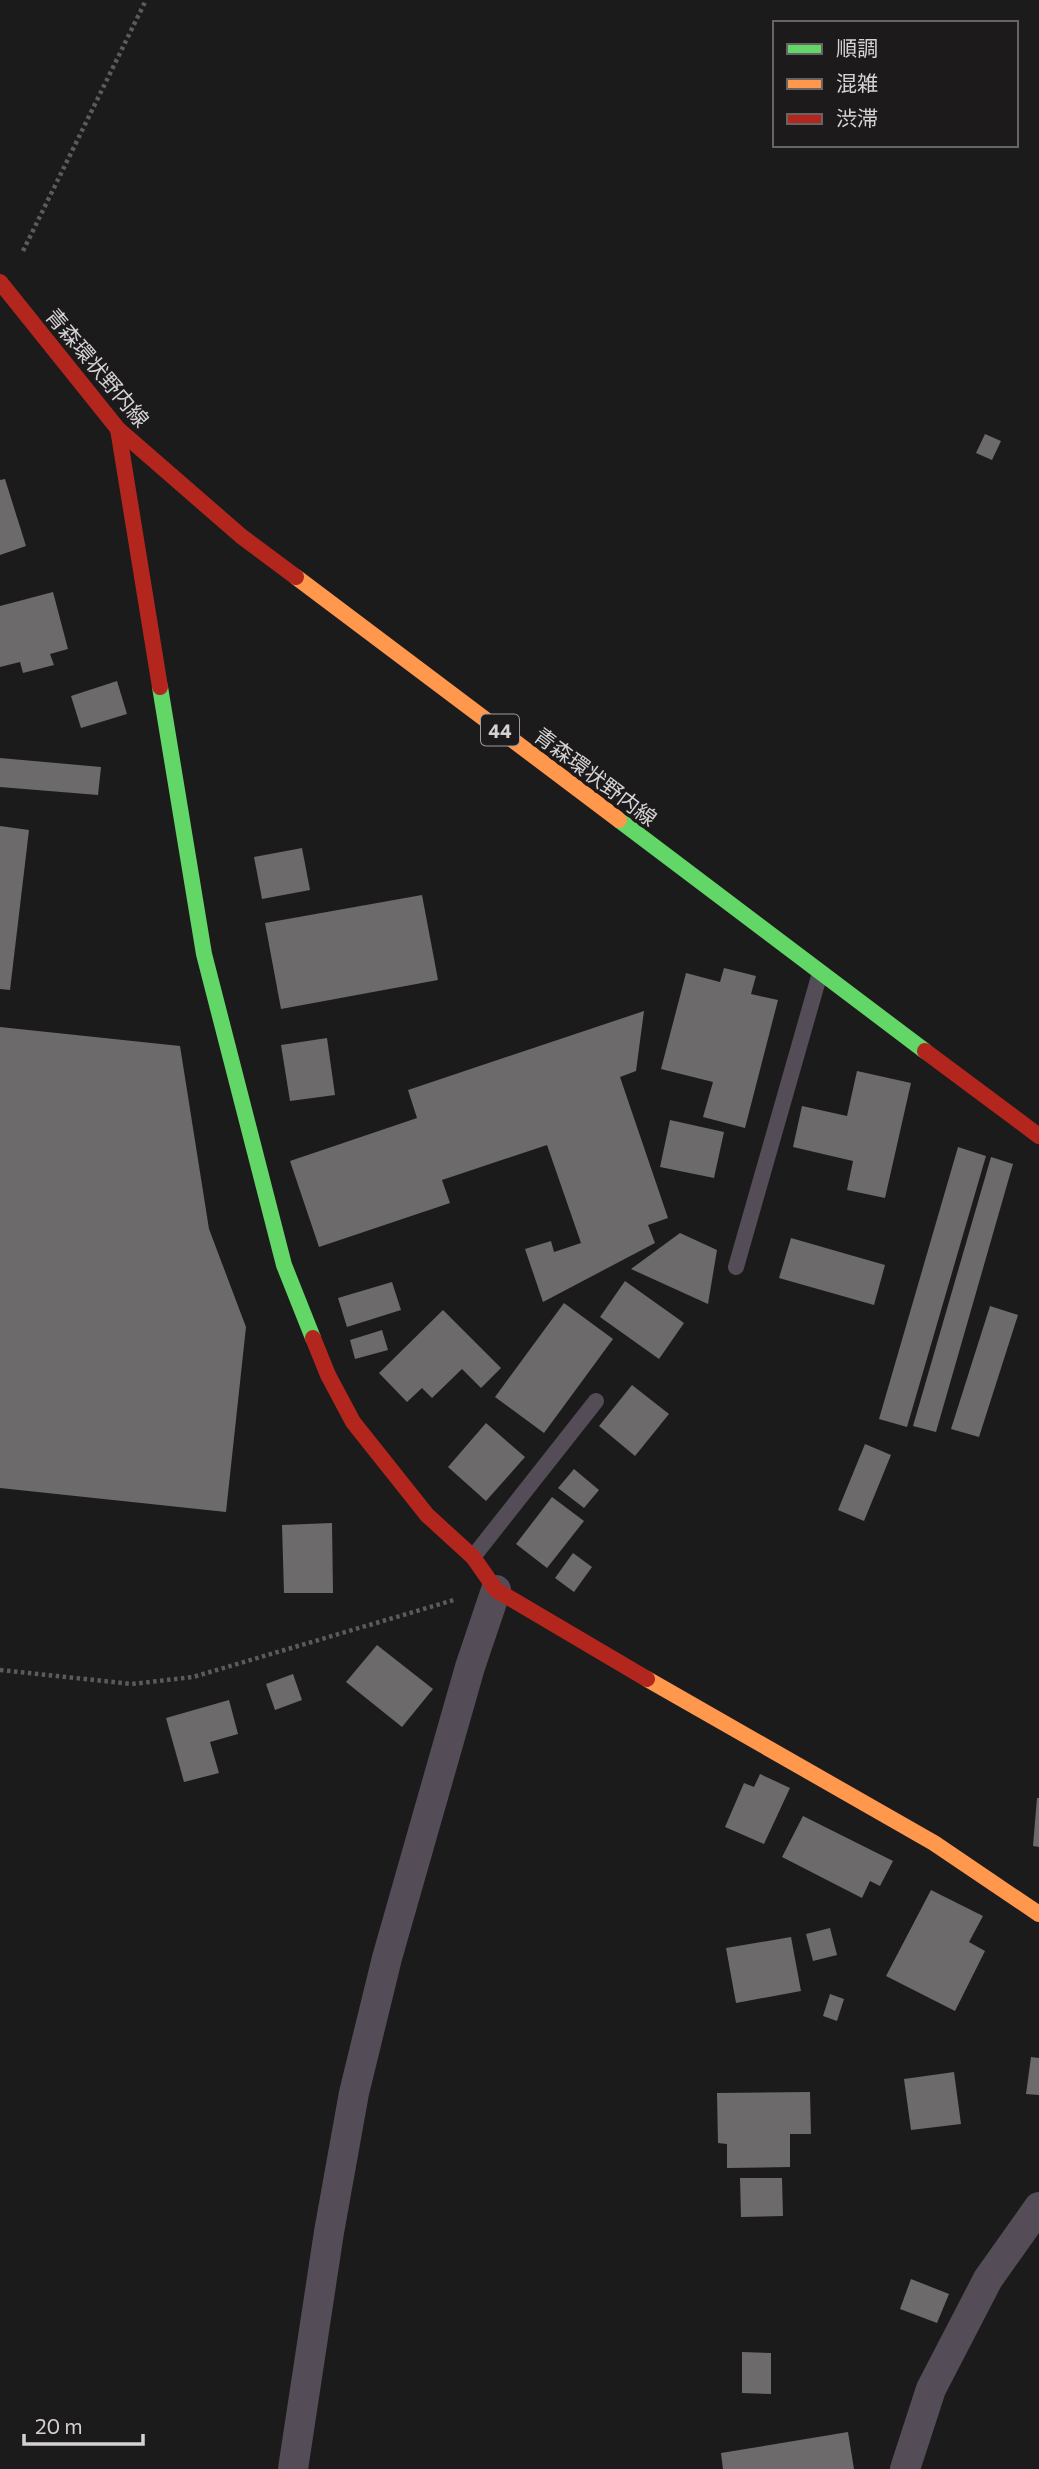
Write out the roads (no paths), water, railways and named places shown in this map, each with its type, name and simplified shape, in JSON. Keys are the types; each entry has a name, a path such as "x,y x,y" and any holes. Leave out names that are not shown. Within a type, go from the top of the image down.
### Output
{"street":[{"name":"青森環状野内線","path":"2,285 118,429 241,536 1039,1136"},
{"path":"118,429 204,954 284,1265 328,1375 353,1422 427,1515 473,1557 496,1590 765,1749 934,1843 1039,1914"},
{"path":"293,2469 354,2092 387,1958 470,1667 496,1590"},
{"path":"905,2469 931,2389 988,2278 1039,2207"}],"lane":[{"path":"736,1267 820,971"},
{"path":"473,1557 596,1401"}]}
